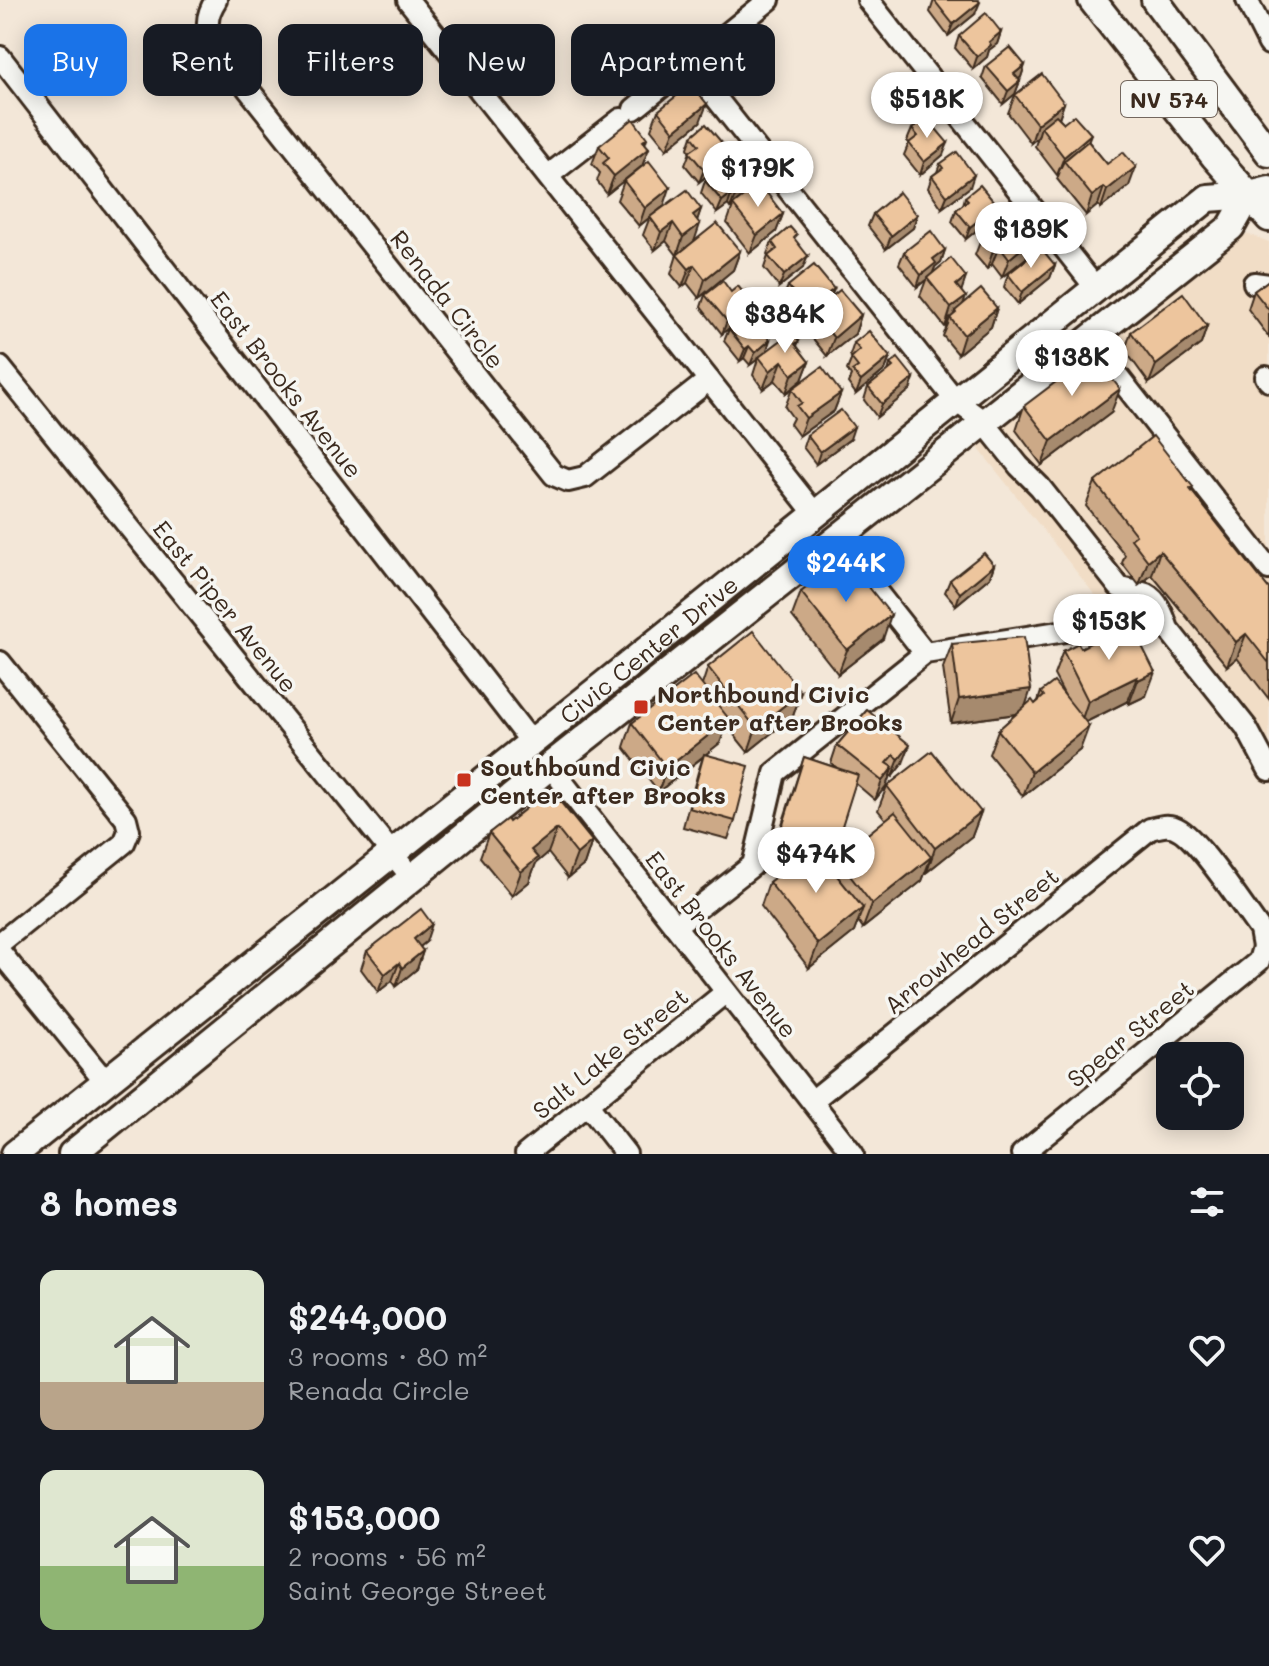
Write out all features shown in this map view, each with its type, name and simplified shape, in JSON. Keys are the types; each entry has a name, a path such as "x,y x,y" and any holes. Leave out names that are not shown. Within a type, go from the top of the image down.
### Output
{"main road":[{"name":"NV 574","path":"1092,0 1214,156 1259,193 1269,218"},
{"name":"NV 574","path":"1155,0 1269,153"},
{"name":"Civic Center Drive","path":"15,1154 532,743 1208,198 1259,193"},
{"name":"Civic Center Drive","path":"74,1153 550,766 1231,227 1259,193"},
{"path":"836,540 837,519 885,460"},
{"path":"756,603 816,533 819,523 816,515"},
{"path":"550,766 561,737 602,703 606,697 606,683"},
{"path":"511,798 505,788 534,759 536,754 532,743"},
{"path":"74,1153 97,1112 108,1103 110,1092 105,1081"}],"street":[{"name":"Renada Circle","path":"216,0 207,14 208,31 214,46 554,475 568,481 585,477 709,380"},
{"path":"408,0 816,515"},
{"path":"740,24 769,0"},
{"path":"868,0 1095,287"},
{"path":"1247,0 1269,44"},
{"name":"East Brooks Avenue","path":"0,57 532,743"},
{"path":"549,175 651,96"},
{"path":"715,96 956,401 983,421 1119,587 1146,594 1162,612 1168,629 1246,727 1269,770"},
{"path":"1088,338 1269,569"},
{"name":"East Piper Avenue","path":"0,367 412,878"},
{"path":"836,540 925,653"},
{"path":"675,926 753,865 775,773 925,653 1116,623"},
{"path":"0,662 126,819 129,831 124,843 0,943"},
{"name":"East Brooks Avenue","path":"550,766 853,1154"},
{"name":"Arrowhead Street","path":"812,1101 1150,829 1166,825 1180,830 1194,843 1260,930 1263,947"},
{"name":"Spear Street","path":"1022,1154 1259,961 1263,947"},
{"path":"0,952 105,1081"},
{"name":"Salt Lake Street","path":"526,1154 726,992"},
{"path":"587,1104 626,1154"}],"shaded area":[{"path":"1248,234 1269,242 1269,784 1168,645 1154,618 1143,608 1117,601 1111,592 1102,604 975,444 1232,238"}],"building":[{"path":"934,0 978,0 980,2 953,24"},
{"path":"986,13 1001,32 977,57 959,36"},
{"path":"1010,47 1025,65 1014,74 1020,81 1008,91 986,66"},
{"path":"1042,74 1064,103 1037,124 1015,95"},
{"path":"676,96 701,96 707,104 674,131 658,111"},
{"path":"1056,115 1064,123 1074,115 1091,134 1064,157 1041,127"},
{"path":"926,117 948,143 924,162 909,143 918,136 912,129"},
{"path":"633,119 647,138 643,141 649,148 614,176 603,163 609,158 599,146"},
{"path":"706,124 728,150 704,170 689,152 699,145 692,136"},
{"path":"1088,141 1107,164 1123,152 1136,167 1107,190 1104,187 1092,196 1064,161"},
{"path":"957,152 974,175 947,196 932,176 943,168 940,164"},
{"path":"732,159 751,183 735,196 732,193 722,201 705,181"},
{"path":"649,161 670,188 645,208 624,181"},
{"path":"760,184 783,214 757,235 733,205"},
{"path":"980,185 999,208 984,221 981,218 970,227 956,210 968,200 965,197"},
{"path":"687,190 701,209 693,215 700,224 683,237 673,223 661,232 650,217"},
{"path":"899,192 917,215 891,236 873,214"},
{"path":"1012,213 1033,239 1009,259 999,246 993,251 982,237"},
{"path":"717,223 740,251 705,279 694,265 689,269 677,255"},
{"path":"790,227 797,235 794,238 808,256 784,275 768,256 777,249 772,242"},
{"path":"931,231 945,250 933,259 936,263 921,275 904,252"},
{"path":"1041,248 1055,265 1022,292 1008,274"},
{"path":"951,258 966,277 956,285 966,297 951,308 927,278"},
{"path":"814,265 834,289 805,307 788,286"},
{"path":"1269,280 1269,310 1254,291"},
{"path":"723,281 731,292 738,286 751,302 727,321 705,295"},
{"path":"981,289 997,308 964,335 950,318"},
{"path":"840,290 861,315 834,338 813,312"},
{"path":"1183,293 1207,326 1156,365 1131,332"},
{"path":"755,308 767,323 760,328 770,340 755,353 749,346 745,349 729,329"},
{"path":"869,331 890,357 861,381 852,371 858,367 851,358 860,350 854,343"},
{"path":"792,332 799,341 795,344 809,362 792,375 782,361 770,371 759,357"},
{"path":"1093,354 1120,389 1051,441 1024,406"},
{"path":"898,358 914,378 882,404 868,387 893,367 890,364"},
{"path":"822,367 841,393 806,418 797,406 802,403 792,389"},
{"path":"841,410 854,427 820,452 807,435"},
{"path":"1153,436 1193,487 1190,489 1269,589 1269,663 1246,634 1236,642 1160,551 1148,561 1131,539 1136,535 1095,482"},
{"path":"984,553 994,565 960,593 950,580"},
{"path":"845,557 891,615 847,650 801,592"},
{"path":"1130,622 1155,672 1138,680 1137,677 1088,701 1063,651 1078,643 1081,648"},
{"path":"753,631 801,692 756,728 708,667"},
{"path":"1024,637 1031,689 959,699 952,644"},
{"path":"694,675 729,719 667,768 632,723"},
{"path":"1054,682 1089,726 1032,772 998,730 1032,700 1035,704 1044,696 1041,692"},
{"path":"867,710 910,745 899,759 894,755 887,763 893,767 882,781 837,745"},
{"path":"932,751 981,812 935,848 887,786"},
{"path":"704,754 749,766 735,821 689,808"},
{"path":"804,757 858,775 836,845 782,828"},
{"path":"550,789 592,841 577,854 557,829 531,850 538,858 521,872 489,833 507,819 509,822"},
{"path":"895,812 931,857 872,904 837,859"},
{"path":"814,847 863,908 818,944 769,882"},
{"path":"421,909 432,924 414,939 423,951 402,968 399,963 385,974 367,951"}],"place":[{"name":"Northbound Civic Center after Brooks","path":"641,707"},
{"name":"Southbound Civic Center after Brooks","path":"464,780"}]}
